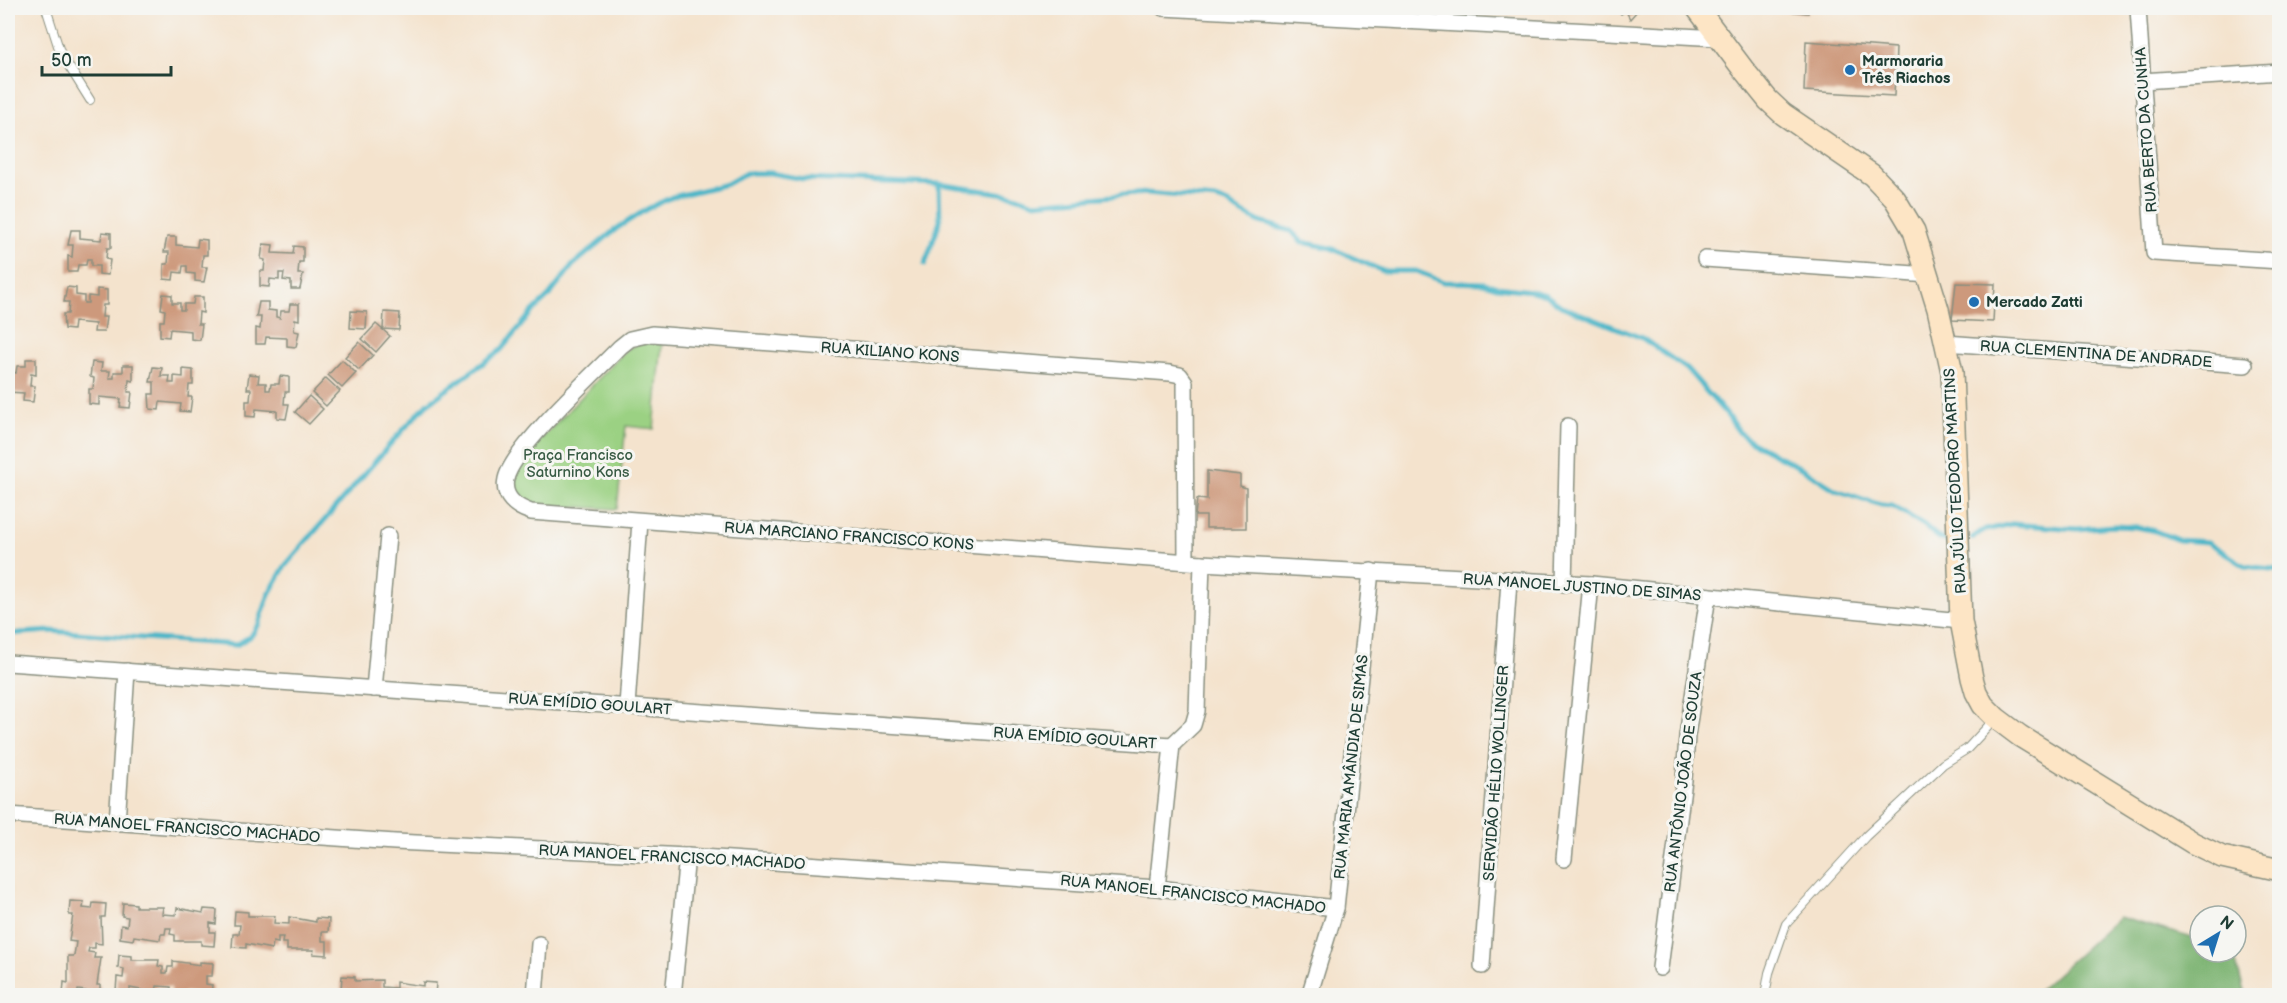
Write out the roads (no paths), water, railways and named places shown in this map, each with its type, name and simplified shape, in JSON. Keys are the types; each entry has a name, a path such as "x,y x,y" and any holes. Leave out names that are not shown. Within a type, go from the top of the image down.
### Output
{"main road":[{"name":"RUA JÚLIO TEODORO MARTINS","path":"1697,8 1754,83 1783,114 1872,175 1895,199 1914,231 1929,275 1952,372 1961,621 1976,692 1983,705 2020,736 2193,843 2222,856 2280,870"}],"street":[{"path":"1163,8 1719,38"},
{"name":"RUA BERTO DA CUNHA","path":"2138,8 2154,253 2280,261"},
{"path":"2142,81 2280,72"},
{"path":"1705,259 1929,275"},
{"name":"RUA KILIANO KONS","path":"513,504 505,486 506,478 520,451 620,347 640,335 652,334 1170,373 1179,375 1185,382 1186,561"},
{"name":"RUA CLEMENTINA DE ANDRADE","path":"1946,343 2246,365"},
{"path":"1564,584 1568,426"},
{"name":"RUA MARCIANO FRANCISCO KONS","path":"513,504 531,512 1202,563"},
{"path":"627,706 640,521"},
{"path":"374,689 388,536"},
{"path":"1157,888 1172,745 1193,725 1197,711 1202,563"},
{"name":"RUA MANOEL JUSTINO DE SIMAS","path":"1202,563 1591,584 1961,621"},
{"name":"RUA MARIA AMÂNDIA DE SIMAS","path":"1309,996 1336,908 1371,572"},
{"name":"SERVIDÃO HÉLIO WOLLINGER","path":"1482,966 1509,581"},
{"path":"1564,859 1591,584"},
{"name":"RUA ANTÔNIO JOÃO DE SOUZA","path":"1660,968 1684,780 1687,736 1708,597"},
{"name":"RUA EMÍDIO GOULART","path":"8,663 1172,745"},
{"path":"117,823 127,671"},
{"name":"RUA MANOEL FRANCISCO MACHADO","path":"8,815 395,842 687,856 1157,888 1336,908"},
{"path":"673,996 687,856"},
{"path":"535,996 539,944"}],"lane":[{"path":"46,8 60,52 90,100"},
{"path":"1765,996 1768,972 1786,924 1866,836 1944,764 1967,749 1996,718"}],"waterway":[{"path":"8,634 50,631 236,645 251,636 259,624 269,594 285,566 392,442 426,405 501,350 573,265 616,229 647,209 672,197 727,184 746,173 770,173 803,179 939,184 1012,195 1035,203 1146,193 1216,199 1228,203 1260,222 1291,231 1302,242 1331,248 1383,271 1416,271 1444,282 1484,283 1546,295 1561,306 1642,338 1687,369 1739,432 1750,441 1803,469 1836,490 1881,505 1892,506 1924,525 1939,538 1950,542"},
{"path":"925,264 940,221 939,184"},
{"path":"1972,538 1982,531 2012,524 2077,529 2137,527 2178,540 2208,542 2245,566 2280,570"}],"place":[{"name":"Marmoraria Três Riachos","path":"1850,70"},
{"name":"Mercado Zatti","path":"1974,302"}],"park label":[{"name":"Praça Francisco Saturnino Kons","path":"578,464"}]}
